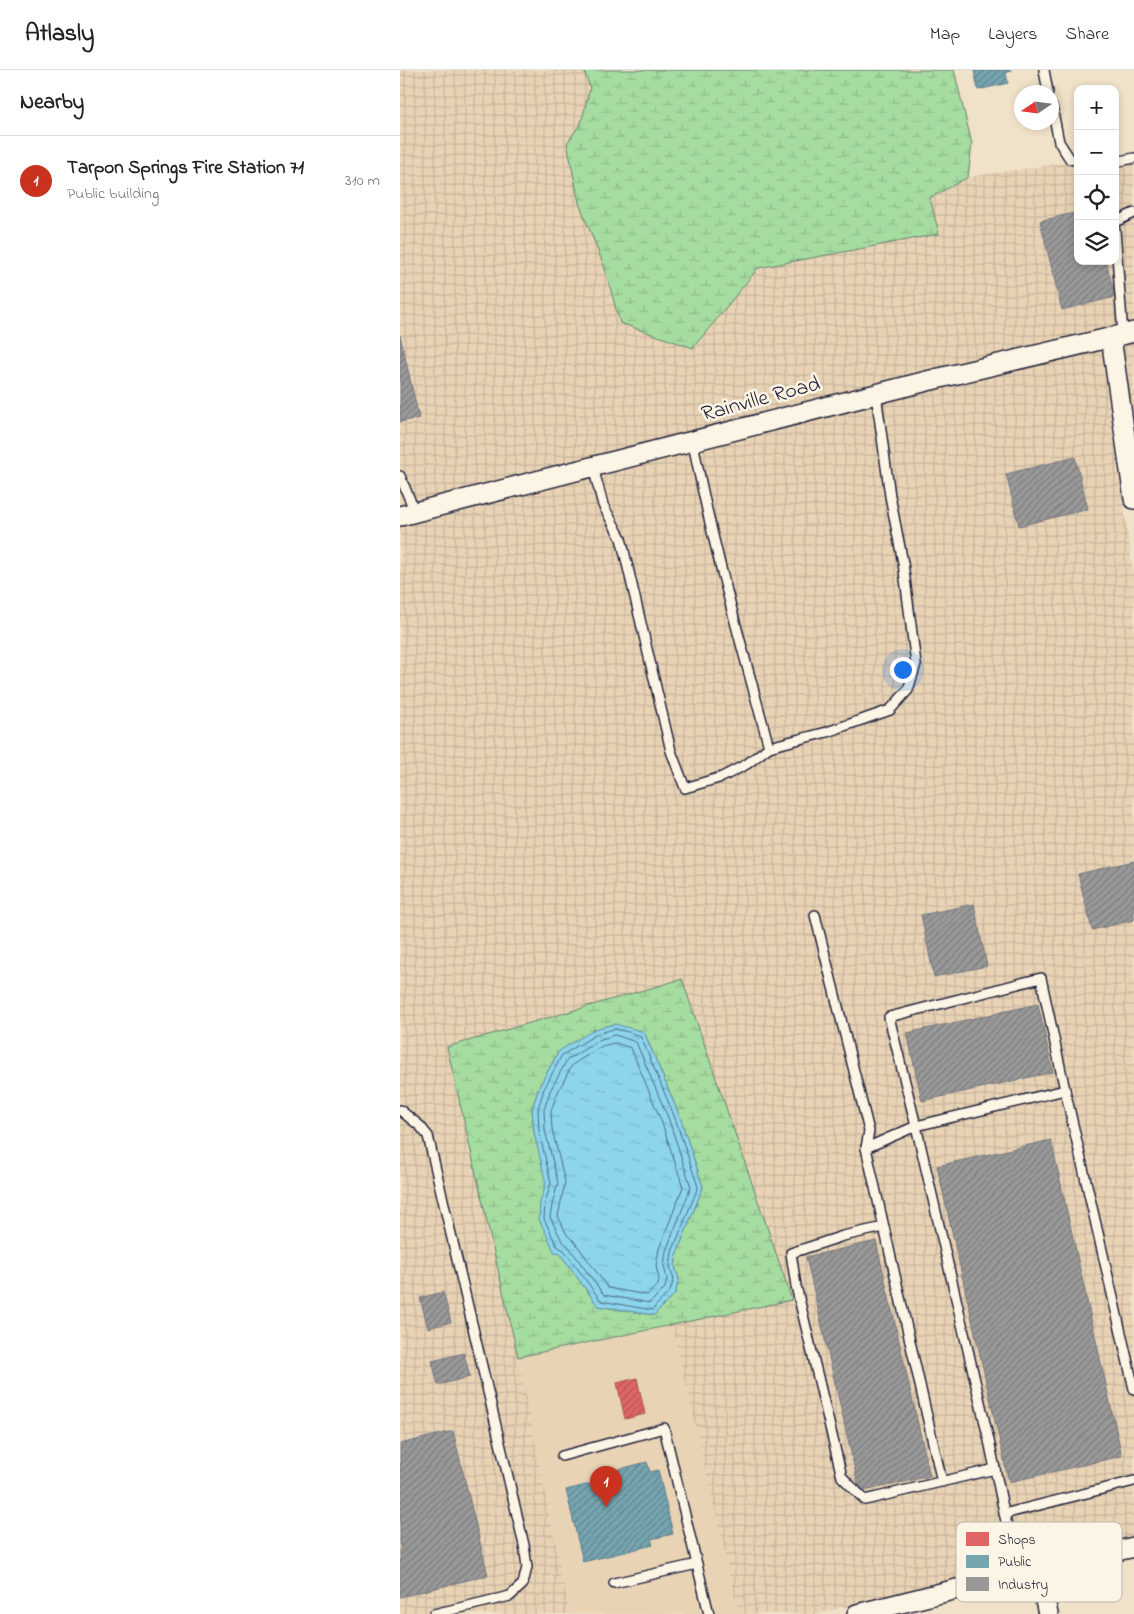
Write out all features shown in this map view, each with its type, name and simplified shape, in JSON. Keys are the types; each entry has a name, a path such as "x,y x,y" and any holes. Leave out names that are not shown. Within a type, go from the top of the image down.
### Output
{"street":[{"name":"Rainville Road","path":"407,514 876,394 1123,334"},
{"path":"1123,334 1134,499"},
{"path":"857,1614 956,1589"}],"lane":[{"path":"1044,70 1047,85"},
{"path":"1057,130 1060,142 1070,159 1074,160"},
{"path":"1119,161 1134,158"},
{"path":"1119,220 1134,212"},
{"path":"1118,265 1123,334"},
{"path":"593,467 603,505 621,538 672,751 685,788 722,777 747,764 769,747 827,732 890,710 908,690 916,664 903,563 890,496 876,394"},
{"path":"693,442 702,493 769,747"},
{"path":"400,476 407,514"},
{"path":"815,915 869,1131 866,1148 942,1482"},
{"path":"1006,1522 890,1017 1041,978 1134,1389"},
{"path":"866,1148 916,1126 1065,1090"},
{"path":"400,1110 420,1126 428,1136 524,1545 527,1567 523,1584 510,1596 434,1614"},
{"path":"884,1227 843,1236 791,1253 808,1340 842,1478 865,1500 995,1469"},
{"path":"562,1456 664,1428 709,1614"},
{"path":"1004,1514 1134,1482"},
{"path":"614,1583 697,1564"}],"shaded area":[{"path":"400,70 584,70 590,88 581,123 567,143 620,322 693,348 758,268 939,234 930,198 968,177 1074,162 1074,265 1119,265 1119,155 1134,153 1134,321 924,371 656,441 662,460 930,391 1101,350 1134,579 1134,1537 1122,1540 1122,1522 956,1522 956,1579 816,1614 739,1614 672,1325 791,1300 681,979 448,1047 518,1357 570,1614 400,1614"},
{"path":"1134,342 1134,420 1123,345"},
{"path":"672,1325 745,1614 570,1614 518,1357"}],"green space":[{"path":"584,70 954,70 972,144 968,177 930,198 939,234 758,268 693,348 620,323 604,266 579,203 567,143 581,123 590,88"},
{"path":"682,979 792,1300 518,1357 447,1047","holes":["644,1032 680,1117 703,1187 677,1253 675,1267 679,1279 675,1294 654,1315 598,1306 559,1252 541,1202 547,1184 534,1132 532,1109 539,1087 559,1051"]}],"water":[{"path":"615,1024 644,1032 680,1117 703,1187 677,1253 675,1267 679,1279 675,1294 654,1315 598,1306 559,1252 555,1253 539,1219 540,1202 546,1184 534,1132 532,1109 539,1087 559,1051 595,1029"}],"building: Shops":[{"path":"637,1378 645,1414 625,1419 617,1383"}],"building: Public":[{"path":"974,70 1011,71 1006,73 1008,83 978,90"},
{"path":"647,1462 650,1472 658,1470 673,1534 651,1539 653,1545 583,1562 566,1490 610,1479 608,1472"}],"building: Industry":[{"path":"1074,213 1074,265 1107,265 1115,297 1062,310 1040,221"},
{"path":"400,335 419,418 400,422"},
{"path":"1075,457 1088,509 1019,526 1006,474"},
{"path":"1134,861 1134,920 1092,930 1078,874"},
{"path":"974,904 987,966 934,977 921,915"},
{"path":"1038,1004 1053,1072 922,1101 907,1033"},
{"path":"1051,1140 1122,1456 1009,1482 937,1166"},
{"path":"876,1241 930,1476 860,1492 806,1257"},
{"path":"443,1292 451,1322 428,1328 420,1298"},
{"path":"464,1353 470,1377 438,1385 432,1361"},
{"path":"453,1431 488,1575 400,1597 400,1444"}],"place":[{"name":"Tarpon Springs Fire Station 71","path":"606,1507"}]}
